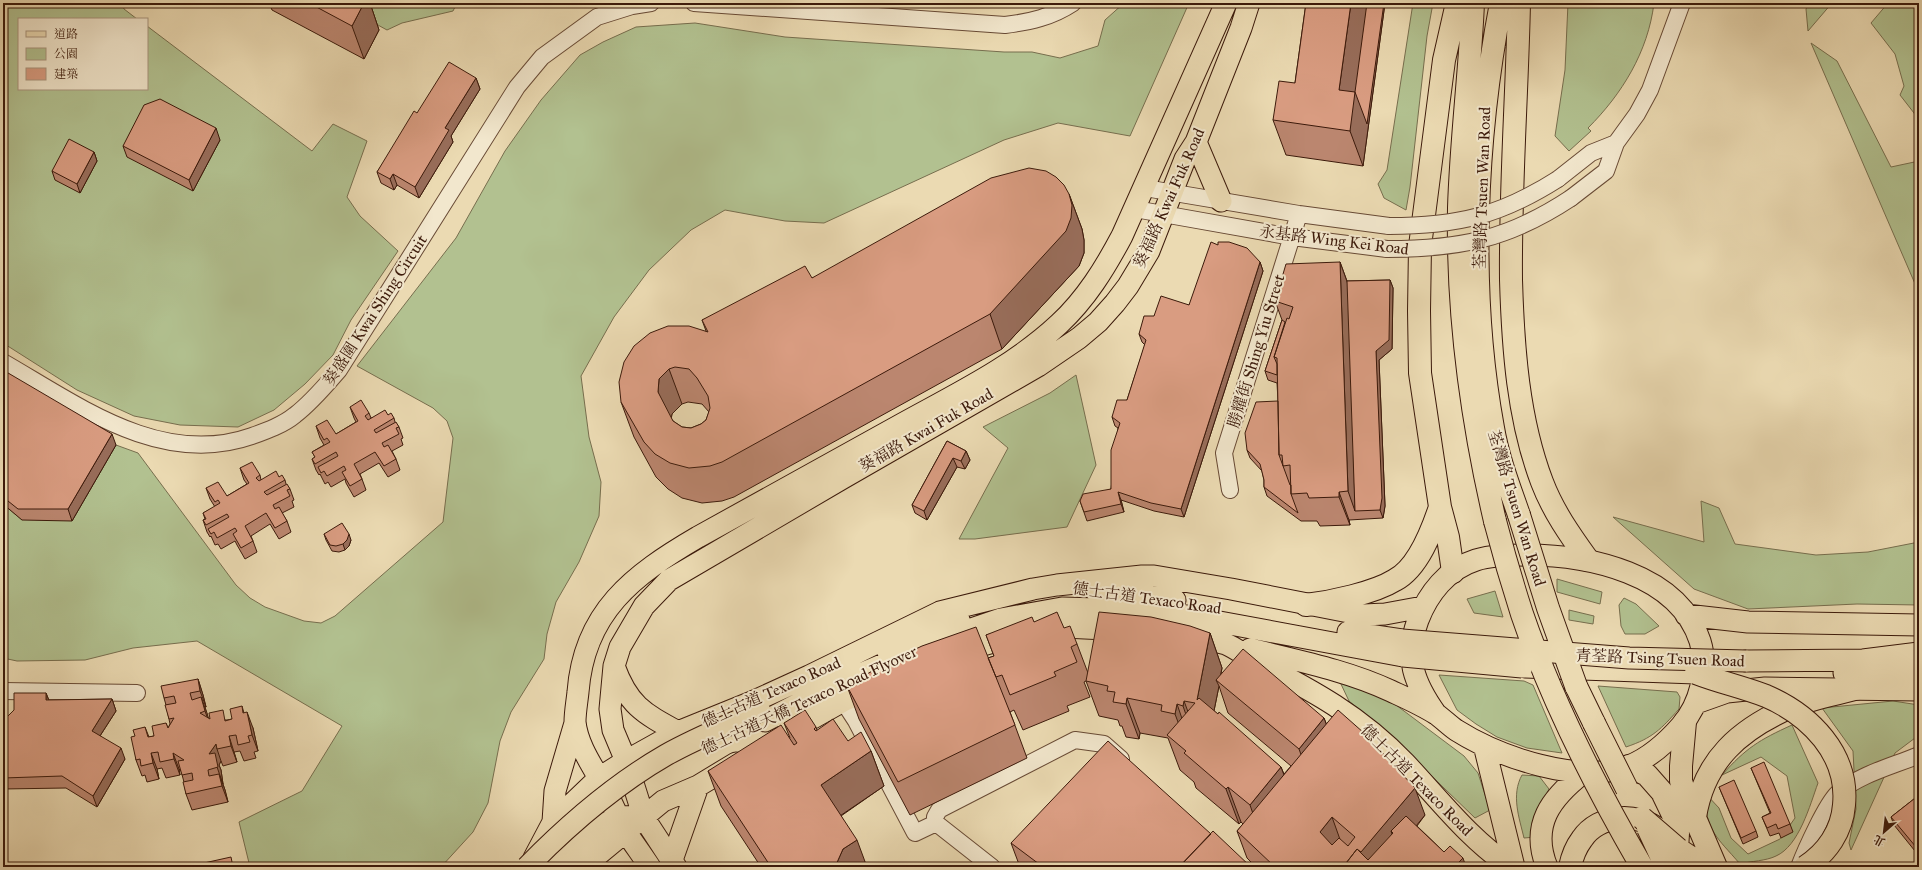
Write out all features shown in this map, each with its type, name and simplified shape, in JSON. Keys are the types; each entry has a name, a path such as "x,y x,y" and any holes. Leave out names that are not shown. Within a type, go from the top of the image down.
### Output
{"highway":[{"path":"1453,572 1448,537 1440,508 1420,373 1419,312 1420,246 1444,60 1457,3"},
{"name":"荃灣路 Tsuen Wan Road","path":"1473,3 1459,208 1460,277 1468,377 1477,436 1495,521 1522,614 1552,690 1600,790 1642,867"},
{"name":"荃灣路 Tsuen Wan Road","path":"1501,3 1492,49 1481,145 1478,208 1479,293 1484,371 1493,429 1501,461 1548,608 1576,686 1642,818 1673,864"},
{"path":"1519,3 1510,239 1512,326 1519,392 1533,458 1542,484 1564,527 1588,560"},
{"path":"1306,605 1364,592 1396,580 1412,564 1423,548 1440,508"},
{"path":"1696,673 1754,692 1780,704 1803,718 1830,746 1840,767 1844,785 1842,819 1827,848 1805,867"},
{"path":"1695,817 1701,790 1709,773 1717,760 1738,738 1763,721 1792,707 1859,688"},
{"path":"1685,722 1681,781 1686,797 1716,867"},
{"path":"1629,766 1647,775 1662,792 1675,819 1678,833 1673,864"},
{"path":"1570,867 1576,848 1582,837 1604,822 1629,817 1652,825 1670,844 1673,864"},
{"path":"1642,818 1678,850 1705,867"}],"main road":[{"name":"葵福路 Kwai Fuk Road","path":"650,867 622,824 585,753 575,723 580,670 588,642 602,617 620,594 663,558 698,537 975,384 1027,351 1060,323 1095,282 1112,255 1145,188 1226,3"},
{"name":"葵福路 Kwai Fuk Road","path":"674,864 644,818 626,761 613,730 610,709 614,666 620,646 644,606 669,580 1038,366 1079,338 1098,322 1128,286 1148,251 1185,159 1196,142 1241,28 1249,3"},
{"path":"1196,142 1221,201"},
{"path":"1226,644 1358,676 1436,714 1455,729 1484,745 1535,764 1583,773 1629,766 1655,752 1673,736 1685,722 1696,703 1704,673 1703,652 1695,627 1667,595 1638,577 1612,566 1588,560 1548,555 1508,555 1475,560 1453,572 1435,589 1423,607 1414,632 1411,648 1413,668 1420,690 1436,714"},
{"name":"德士古道 Texaco Road","path":"528,867 553,822 599,778 626,761 678,732 802,680 940,612 1033,589 1057,585 1154,576 1231,589 1306,605 1364,615 1385,614 1423,607"},
{"name":"德士古道 Texaco Road","path":"1057,585 1136,602 1176,614 1294,636 1403,648"},
{"name":"德士古道天橋 Texaco Road Flyover","path":"542,867 590,819 633,788 673,762 762,716 831,677 948,627 992,600"},
{"path":"556,867 594,833 644,818 663,801 698,786 842,701 932,660 1007,638 1065,627 1136,602"},
{"name":"德士古道 Texaco Road","path":"1136,602 1198,603 1403,648"},
{"name":"德士古道天橋 Texaco Road Flyover","path":"528,867 583,812 627,780 668,754 762,716 926,646 1000,619 1062,608 1136,602"},
{"path":"1686,615 1748,622 1919,625"},
{"path":"1065,627 1142,631"},
{"name":"德士古道 Texaco Road","path":"1168,635 1226,644 1251,659 1329,700 1357,720 1404,763 1467,831 1494,856 1512,867"},
{"name":"青荃路 Tsing Tsuen Road","path":"1403,648 1629,658 1746,666 1919,674"},
{"name":"青荃路 Tsing Tsuen Road","path":"1403,648 1522,667 1696,673 1746,666 1856,660 1919,653"},
{"path":"614,666 619,680 632,702 645,713 678,732"},
{"path":"1696,703 1727,692 1765,688 1859,688 1919,690"},
{"path":"553,822 555,791 575,723"},
{"path":"1484,745 1512,867"},
{"path":"1547,867 1541,846 1542,829 1546,814 1554,799 1566,786 1583,773"},
{"path":"674,864 698,786"},
{"path":"584,867 622,824"}],"street":[{"name":"葵盛圍 Kwai Shing Circuit","path":"3,362 114,425 145,437 177,444 209,445 238,441 267,431 294,416 315,398 339,370 518,87 542,57 597,17 632,6 651,3"},
{"path":"694,3 789,6 1005,25 1028,22 1049,16 1073,3"},
{"name":"永基路 Wing Kei Road","path":"1135,209 1292,237 1387,249 1428,249 1468,243 1527,224 1571,198 1606,171 1616,143 1637,114 1650,90 1682,3"},
{"name":"永基路 Wing Kei Road","path":"1145,188 1299,214 1389,226 1427,226 1462,221 1517,203 1558,179 1591,152 1616,143"},
{"name":"勝耀街 Shing Yiu Street","path":"1230,490 1224,453 1299,214"},
{"path":"3,691 137,693"},
{"path":"842,701 856,721 915,833 936,823"},
{"path":"992,867 936,823 935,817 939,810 1075,740 1104,744 1133,770"},
{"path":"1799,867 1819,825 1837,794 1857,781 1919,755"}],"green space":[{"path":"3,3 122,3 124,9 136,18 18,18 18,90 148,90 148,27 312,151 333,124 367,141 347,197 360,216 398,251 351,320 333,355 305,384 274,410 238,427 180,425 134,416 77,390 3,343"},
{"path":"350,3 457,3 453,11 402,23 387,30 347,8"},
{"path":"1124,3 1189,3 1130,136 1058,123 1004,140 824,223 785,221 725,210 691,230 649,270 614,317 581,376 589,437 601,482 599,516 579,562 556,602 547,634 544,659 511,712 500,741 488,803 473,832 441,867 250,867 239,822 302,791 342,726 197,641 133,648 85,660 17,661 3,658 3,504 22,520 116,445 138,453 236,585 250,598 265,607 304,621 321,623 335,616 443,522 453,438 447,421 433,408 357,366 456,238 505,151 541,100 580,55 603,42 636,27 695,23 785,37 1004,52 1032,52 1060,58 1098,46 1105,20"},
{"path":"1413,3 1433,3 1427,36 1410,187 1406,210 1384,198 1378,184 1387,170"},
{"path":"1568,3 1654,3 1646,38 1632,71 1612,101 1588,128 1591,131 1569,151 1555,136 1565,70"},
{"path":"1809,3 1832,3 1808,31 1806,9"},
{"path":"1888,3 1919,3 1919,123 1914,113 1900,95 1904,86 1895,54 1871,23"},
{"path":"1811,43 1837,61 1891,167 1919,161 1919,293"},
{"path":"1076,375 1096,465 1067,527 975,539 959,539 1008,448 983,427 1050,393"},
{"path":"1701,501 1719,508 1735,544 1816,555 1868,552 1919,542 1919,605 1857,604 1748,609 1694,589 1613,517 1704,542"},
{"path":"1557,579 1602,592 1600,604 1557,592"},
{"path":"1495,591 1503,617 1474,613 1467,599"},
{"path":"1624,598 1636,604 1659,626 1645,634 1625,634 1621,626 1619,605"},
{"path":"1569,610 1594,616 1593,624 1569,620"},
{"path":"1439,675 1524,681 1533,685 1562,753 1527,748 1497,737 1476,724 1457,710"},
{"path":"1340,682 1384,696 1464,756 1478,773 1490,810 1475,818 1385,731 1349,701"},
{"path":"1598,686 1677,692 1680,697 1679,709 1656,732 1635,744 1626,747"},
{"path":"1893,701 1919,705 1919,735 1895,753 1851,850 1849,843 1856,809 1853,751 1822,708"},
{"path":"1792,725 1818,783 1803,824 1784,851 1772,858 1740,864 1719,840 1710,825 1707,816 1705,793 1719,808 1731,838 1748,854 1780,839 1795,818 1787,776 1761,757 1722,775 1746,751 1762,740"},
{"path":"1522,775 1539,776 1549,789 1539,812 1536,837 1524,838 1520,822 1516,798"}],"building":[{"path":"309,3 364,3 352,26"},
{"path":"1306,3 1351,3 1339,90 1355,92 1350,131 1273,120 1279,81 1295,83"},
{"path":"1367,3 1384,3 1367,124 1355,92"},
{"path":"449,62 476,78 445,128 449,130 415,187 393,174 390,179 377,172 414,111 417,113"},
{"path":"160,99 216,128 189,180 123,146 144,105"},
{"path":"69,139 94,152 77,184 52,171"},
{"path":"1029,168 1046,171 1056,177 1064,185 1069,194 1072,205 1071,218 1066,231 990,314 722,462 710,466 689,468 670,463 655,454 644,442 621,402 619,382 624,362 634,346 650,333 668,326 689,326 708,332 702,320 805,266 812,278 991,178","holes":["675,367 689,369 697,378 708,396 710,408 706,420 691,428 682,427 673,421 658,392 659,379 669,369"]},
{"path":"1211,242 1218,245 1218,242 1229,242 1247,248 1260,262 1181,509 1151,503 1118,492 1121,504 1084,512 1080,501 1083,494 1111,489 1111,450 1120,423 1112,417 1117,400 1127,400 1146,340 1139,334 1144,316 1154,316 1161,296 1189,305"},
{"path":"1340,262 1348,491 1339,492 1339,497 1309,498 1307,493 1291,494 1290,465 1283,466 1282,455 1279,455 1277,358 1274,357 1287,318 1289,319 1293,307 1275,301 1286,264"},
{"path":"1390,280 1389,340 1376,351 1382,498 1380,510 1355,511 1347,281"},
{"path":"1282,320 1285,322 1274,357 1277,364 1277,375 1265,371"},
{"path":"3,370 112,434 68,509 18,509 3,497"},
{"path":"361,400 369,413 365,416 368,420 385,410 388,415 391,413 394,418 374,430 376,433 396,422 399,427 396,428 399,434 382,443 384,447 388,445 396,459 384,466 375,452 354,464 362,479 350,486 342,472 346,470 344,466 327,476 324,471 321,473 318,467 338,456 336,452 315,464 312,459 315,457 312,452 330,442 327,438 324,440 316,426 327,420 336,434 358,421 350,407"},
{"path":"1278,401 1279,455 1291,485 1291,494 1298,513 1264,487 1260,464 1247,450 1245,433 1256,402"},
{"path":"947,441 966,451 961,461 953,458 924,511 912,505"},
{"path":"252,462 260,475 256,478 259,481 276,471 279,477 282,475 285,480 264,492 267,495 287,484 290,489 287,490 290,496 273,505 275,509 279,507 287,521 275,528 266,513 245,526 253,541 241,548 233,534 237,531 235,528 217,538 214,532 211,534 208,529 229,517 227,514 206,525 203,520 206,519 203,513 220,503 218,500 215,502 206,488 218,482 227,496 249,483 240,468"},
{"path":"342,523 349,534 347,540 343,544 336,546 330,545 324,534"},
{"path":"1057,612 1064,628 1070,626 1077,644 1071,647 1077,662 1054,672 1056,676 1010,695 1002,675 996,677 988,658 994,656 986,635 1032,617 1034,622"},
{"path":"1099,612 1151,617 1190,626 1210,633 1197,700 1199,698 1218,714 1219,712 1281,767 1250,805 1228,787 1226,789 1184,753 1186,751 1167,735 1195,703 1184,701 1183,706 1177,704 1175,714 1161,711 1162,705 1127,698 1126,704 1113,702 1115,692 1107,691 1108,686 1086,681"},
{"path":"976,627 1015,725 898,782 847,686 884,664 922,646"},
{"path":"1243,649 1324,718 1299,749 1216,680"},
{"path":"198,679 200,691 190,693 192,700 201,697 205,711 200,713 210,719 209,713 223,710 225,721 232,719 230,709 242,706 243,713 247,712 252,735 248,736 250,742 238,745 236,735 229,736 231,746 217,749 216,744 209,754 215,753 218,767 208,770 209,776 219,774 222,786 186,794 183,782 193,780 192,773 182,775 178,761 184,760 173,753 174,759 160,762 158,752 151,753 153,763 141,766 140,759 136,760 131,737 135,736 133,730 145,727 148,737 154,736 152,726 166,723 168,728 174,718 169,719 165,705 176,703 174,696 164,698 161,686"},
{"path":"14,693 46,693 46,700 112,699 92,731 121,748 93,796 62,776 3,778 3,718 6,718 14,710"},
{"path":"805,710 816,727 814,729 816,731 833,719 848,741 861,732 871,751 821,785 857,840 843,849 835,867 771,867 708,771 781,725 794,745 797,743 784,723"},
{"path":"1338,710 1364,733 1415,788 1361,852 1357,849 1343,867 1275,867 1237,831","holes":["1332,817 1355,837 1348,846 1339,838 1332,845 1320,832"]},
{"path":"1108,741 1211,834 1179,867 1043,867 1011,843"},
{"path":"1764,762 1790,824 1778,829 1776,824 1767,828 1762,817 1771,813 1751,768"},
{"path":"1734,780 1756,831 1741,838 1719,787"},
{"path":"1919,795 1919,845 1916,847 1891,817"},
{"path":"1406,816 1444,852 1450,846 1463,858 1457,864 1460,867 1343,867 1357,849 1368,860 1393,833 1391,831"},
{"path":"1213,831 1251,867 1179,867"},
{"path":"231,857 233,867 196,867 195,865"}]}
